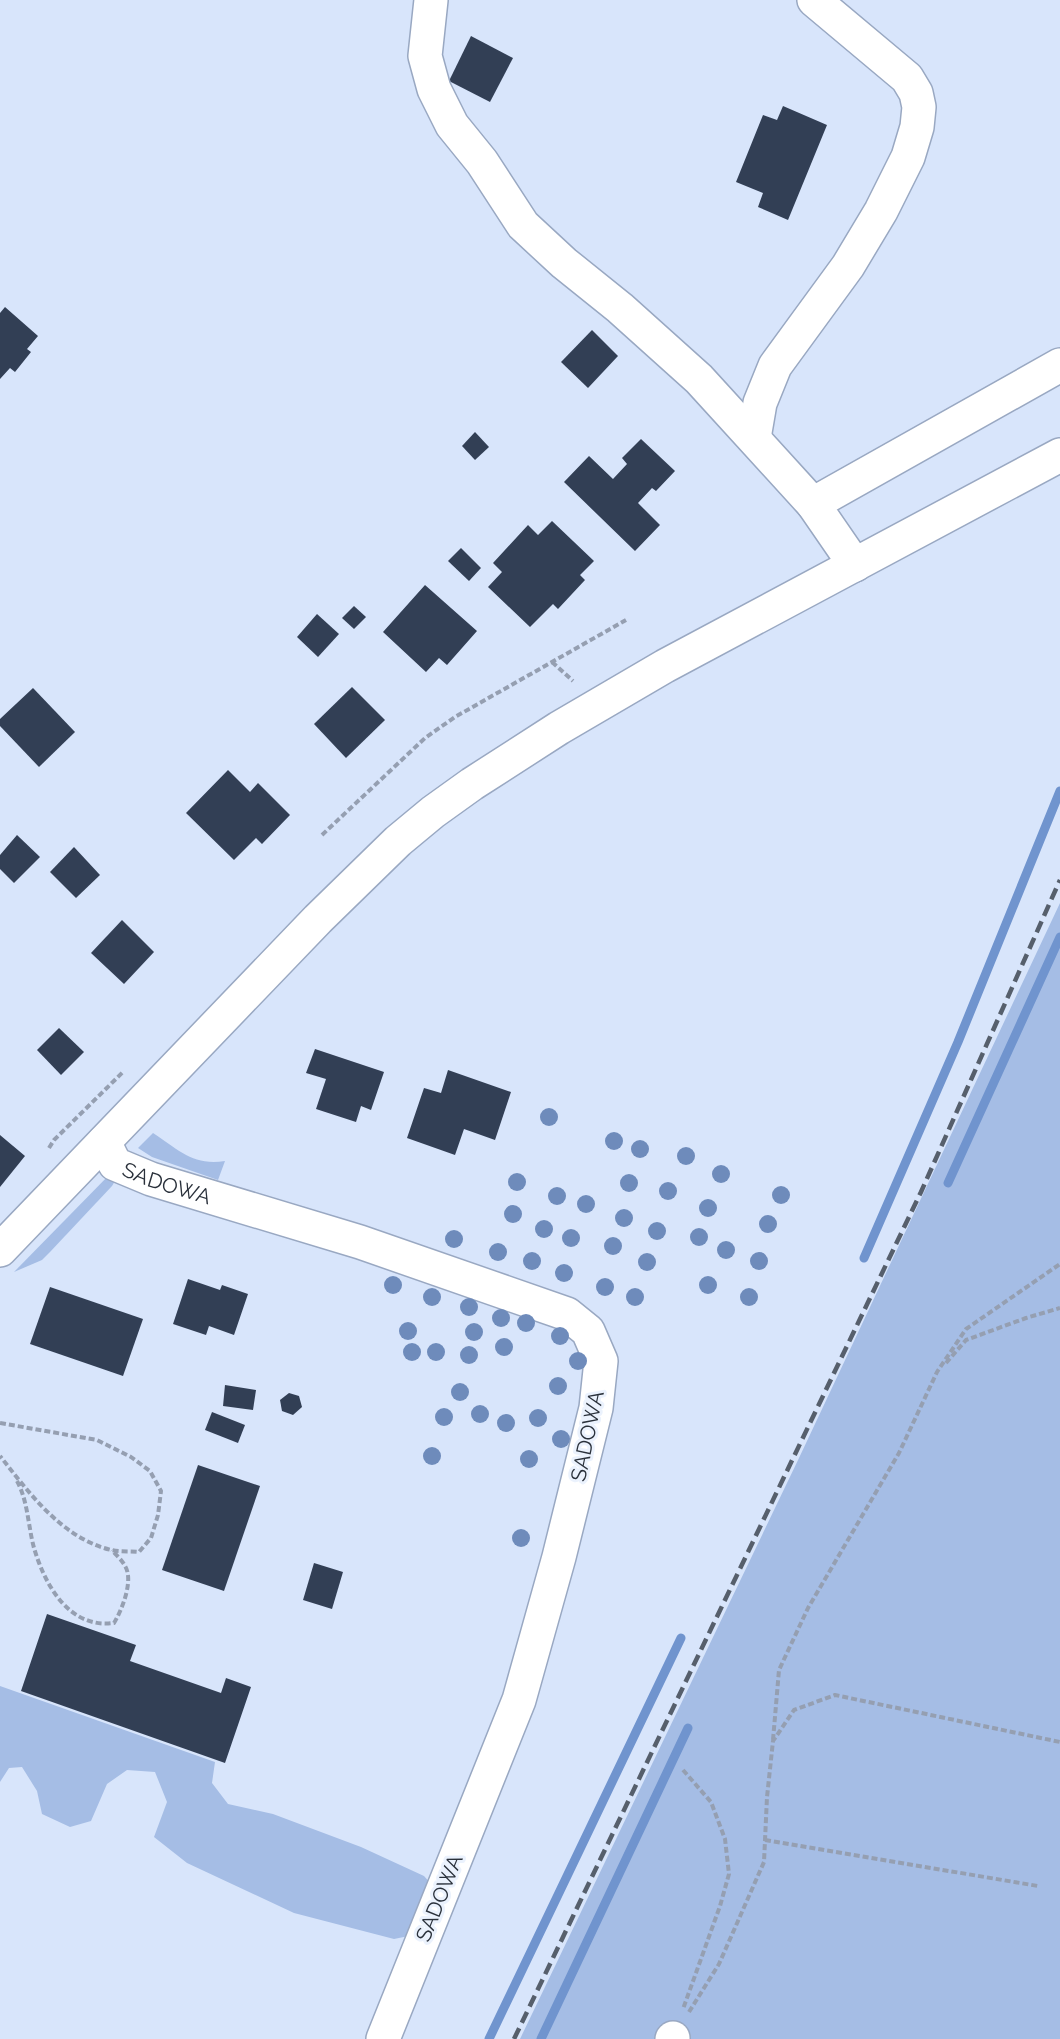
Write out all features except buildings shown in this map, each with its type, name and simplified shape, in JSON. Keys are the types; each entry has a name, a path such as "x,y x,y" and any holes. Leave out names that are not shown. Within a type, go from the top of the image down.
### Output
{"street":[{"path":"431,0 425,56 434,89 452,125 482,162 523,225 699,379 813,504 855,565"},
{"path":"754,438 760,403 775,366 848,266 881,211 908,157 917,127 919,107 916,93 907,78 814,0"},
{"path":"813,504 1060,365"},
{"path":"0,1250 318,920 398,841 433,812 515,755 665,666 1060,455"},
{"name":"SADOWA","path":"104,1142 115,1164 151,1179 360,1242 567,1314 588,1331 601,1361 596,1408 519,1700 383,2039"}],"path":[{"path":"322,835 425,738 455,717 626,620"},
{"path":"673,2039 719,1964 764,1862 779,1670 808,1608 899,1453 937,1372 966,1329 1060,1264"},
{"path":"937,1372 966,1340 1060,1308"},
{"path":"0,1423 97,1440 131,1457 150,1471 161,1491 158,1515 151,1538 139,1552 111,1550 81,1538 43,1509 0,1456"},
{"path":"11,1470 22,1490 34,1548 44,1575 61,1604 76,1616 102,1624 114,1623 121,1611 128,1588 127,1568 111,1550"},
{"path":"773,1741 794,1710 835,1695 1060,1742"},
{"path":"673,2039 729,1874 725,1839 711,1802 683,1770"},
{"path":"765,1840 1038,1886"}],"shaded area":[{"path":"1060,903 1060,2039 520,2039 799,1458"},
{"path":"153,1133 195,1159 225,1161 218,1180 152,1157 138,1148"},
{"path":"113,1171 115,1181 112,1186 50,1252 42,1260 14,1272"},
{"path":"0,1686 215,1762 212,1783 228,1804 273,1814 361,1847 424,1876 450,1905 443,1929 394,1939 294,1913 187,1863 154,1837 167,1802 155,1772 127,1770 107,1784 91,1821 70,1827 42,1814 37,1791 22,1767 9,1768 0,1782"}],"waterway":[{"path":"864,1258 958,1042 1060,791"},
{"path":"948,1183 1060,937"},
{"path":"489,2039 681,1638"},
{"path":"541,2039 688,1728"}],"railway":[{"path":"514,2039 921,1192 1060,880"}]}
